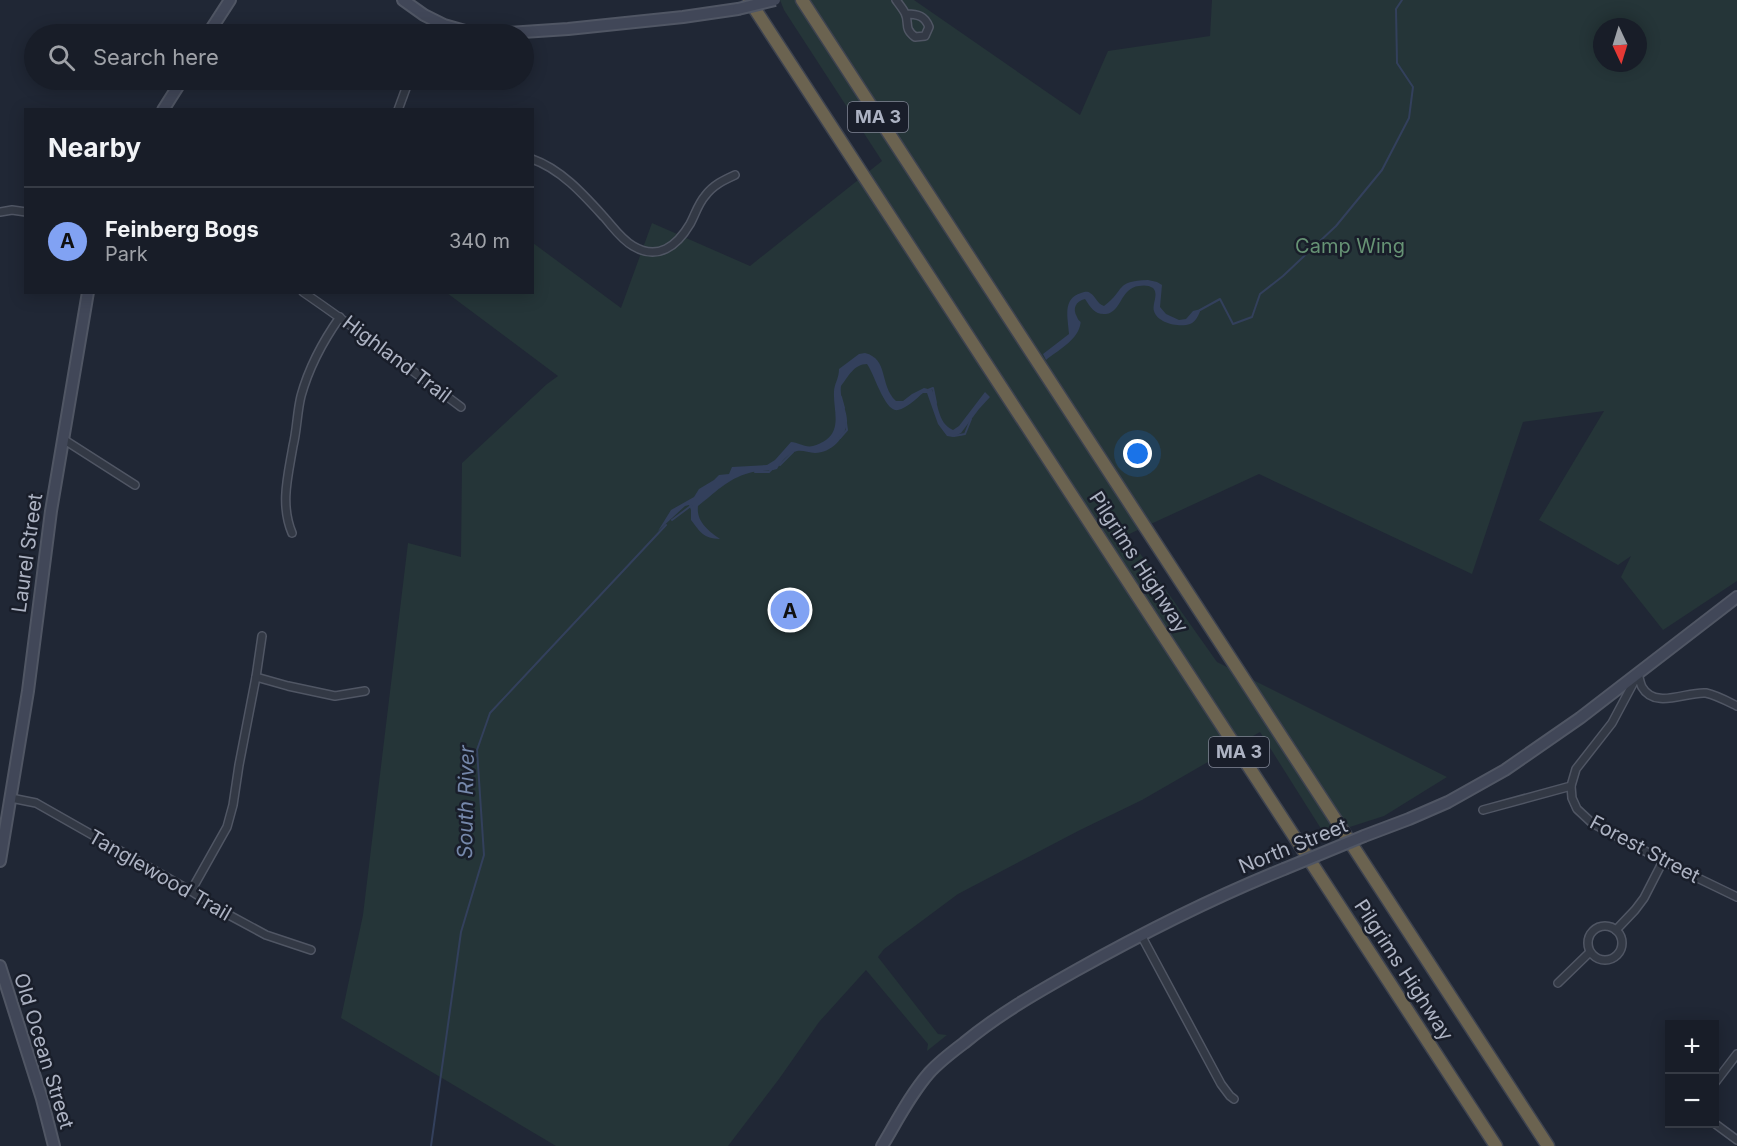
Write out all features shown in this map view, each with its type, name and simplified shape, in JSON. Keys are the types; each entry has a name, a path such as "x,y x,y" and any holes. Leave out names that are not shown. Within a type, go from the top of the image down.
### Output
{"highway":[{"name":"Pilgrims Highway","path":"749,0 1496,1146"},
{"name":"Pilgrims Highway","path":"802,0 1548,1146"}],"main road":[{"path":"214,24 230,0"},
{"path":"403,0 442,24"},
{"path":"534,31 669,19 738,9 775,0"},
{"path":"164,108 176,90"},
{"name":"Laurel Street","path":"0,861 28,691 51,511 88,294"},
{"name":"North Street","path":"882,1146 905,1106 924,1079 940,1062 1016,1004 1141,935 1226,893 1429,811 1486,781 1552,738 1737,597"},
{"name":"Old Ocean Street","path":"0,966 54,1146"}],"street":[{"path":"896,0 906,15"},
{"path":"399,108 405,90"},
{"path":"534,160 556,171 632,246 654,253 661,252 675,244 708,192 720,182 735,175"},
{"path":"0,212 12,210 24,212"},
{"name":"Highland Trail","path":"306,294 340,316 461,407"},
{"path":"292,533 286,518 286,491 302,395 321,345 340,316"},
{"path":"63,439 135,484"},
{"path":"191,891 227,827 256,677 261,636"},
{"path":"1638,673 1643,688 1660,698 1706,693 1737,706"},
{"path":"1484,810 1571,786 1576,769 1612,723 1638,673"},
{"path":"256,677 335,696 365,691"},
{"name":"Forest Street","path":"1571,786 1574,804 1587,819 1663,861 1737,897"},
{"name":"Tanglewood Trail","path":"11,798 36,803 266,935 311,950"},
{"path":"1616,930 1644,898 1663,861"},
{"path":"1606,925 1616,930 1622,940 1620,951 1616,956 1605,960 1599,959 1590,951 1587,941 1592,931 1601,926 1606,925"},
{"path":"1141,935 1213,1070 1225,1090 1234,1099"},
{"path":"1558,983 1590,951"},
{"path":"1719,1077 1737,1054"},
{"path":"1719,1127 1737,1140"}],"green space":[{"name":"Camp Wing","path":"780,0 914,0 1080,115 1108,51 1210,36 1212,0 1737,0 1737,581 1663,630 1621,577 1631,556 1618,565 1539,520 1604,411 1523,422 1472,574 1259,474 1127,535 1217,662 1447,777 1384,816 1325,835 1260,732 1142,800 958,894 884,949 878,957 938,1034 947,1035 927,1051 928,1044 866,970 819,1022 728,1146 556,1146 341,1018 363,915 408,543 461,557 462,463 558,376 448,294 534,294 534,244 621,308 652,223 750,266 882,161 784,10"}],"water":[{"path":"1148,280 1162,285 1160,307 1166,314 1179,320 1186,319 1193,311 1201,309 1196,320 1190,324 1181,325 1169,324 1159,319 1154,311 1155,290 1148,286 1128,291 1115,309 1106,314 1096,312 1085,299 1077,303 1075,308 1081,322 1075,336 1046,360 1043,354 1069,334 1067,315 1069,304 1075,296 1088,292 1104,306 1125,284"},
{"path":"865,353 878,361 887,388 896,401 903,401 924,388 932,390 941,418 953,430 959,426 985,392 990,397 961,433 953,437 947,436 938,424 927,393 923,393 905,407 898,410 893,409 884,399 867,364 858,366 841,386 847,423 846,429 836,444 821,452 793,452 777,469 752,472 734,479 698,506 701,521 720,539 706,536 700,531 691,520 689,505 685,506 658,531 671,510 694,497 699,489 719,475 729,474 732,467 767,465 775,460 791,442 810,446 826,440 834,430 836,418 834,392 839,369 859,354"}],"waterway":[{"name":"South River","path":"1200,310 1220,299 1233,324 1252,317 1260,294 1283,276 1336,226 1382,170 1409,118 1413,87 1397,63 1396,9 1402,0"},
{"name":"South River","path":"928,390 933,388 936,403"},
{"name":"South River","path":"841,397 844,408"},
{"name":"South River","path":"954,436 965,434 971,419"},
{"name":"South River","path":"840,438 847,430 846,423"},
{"name":"South River","path":"780,465 793,452"},
{"name":"South River","path":"755,472 769,472 772,469"},
{"name":"South River","path":"672,520 692,505"},
{"name":"South River","path":"431,1146 461,932 484,855 477,750 490,713 666,525"}],"place":[{"name":"Feinberg Bogs","path":"790,610"}]}
